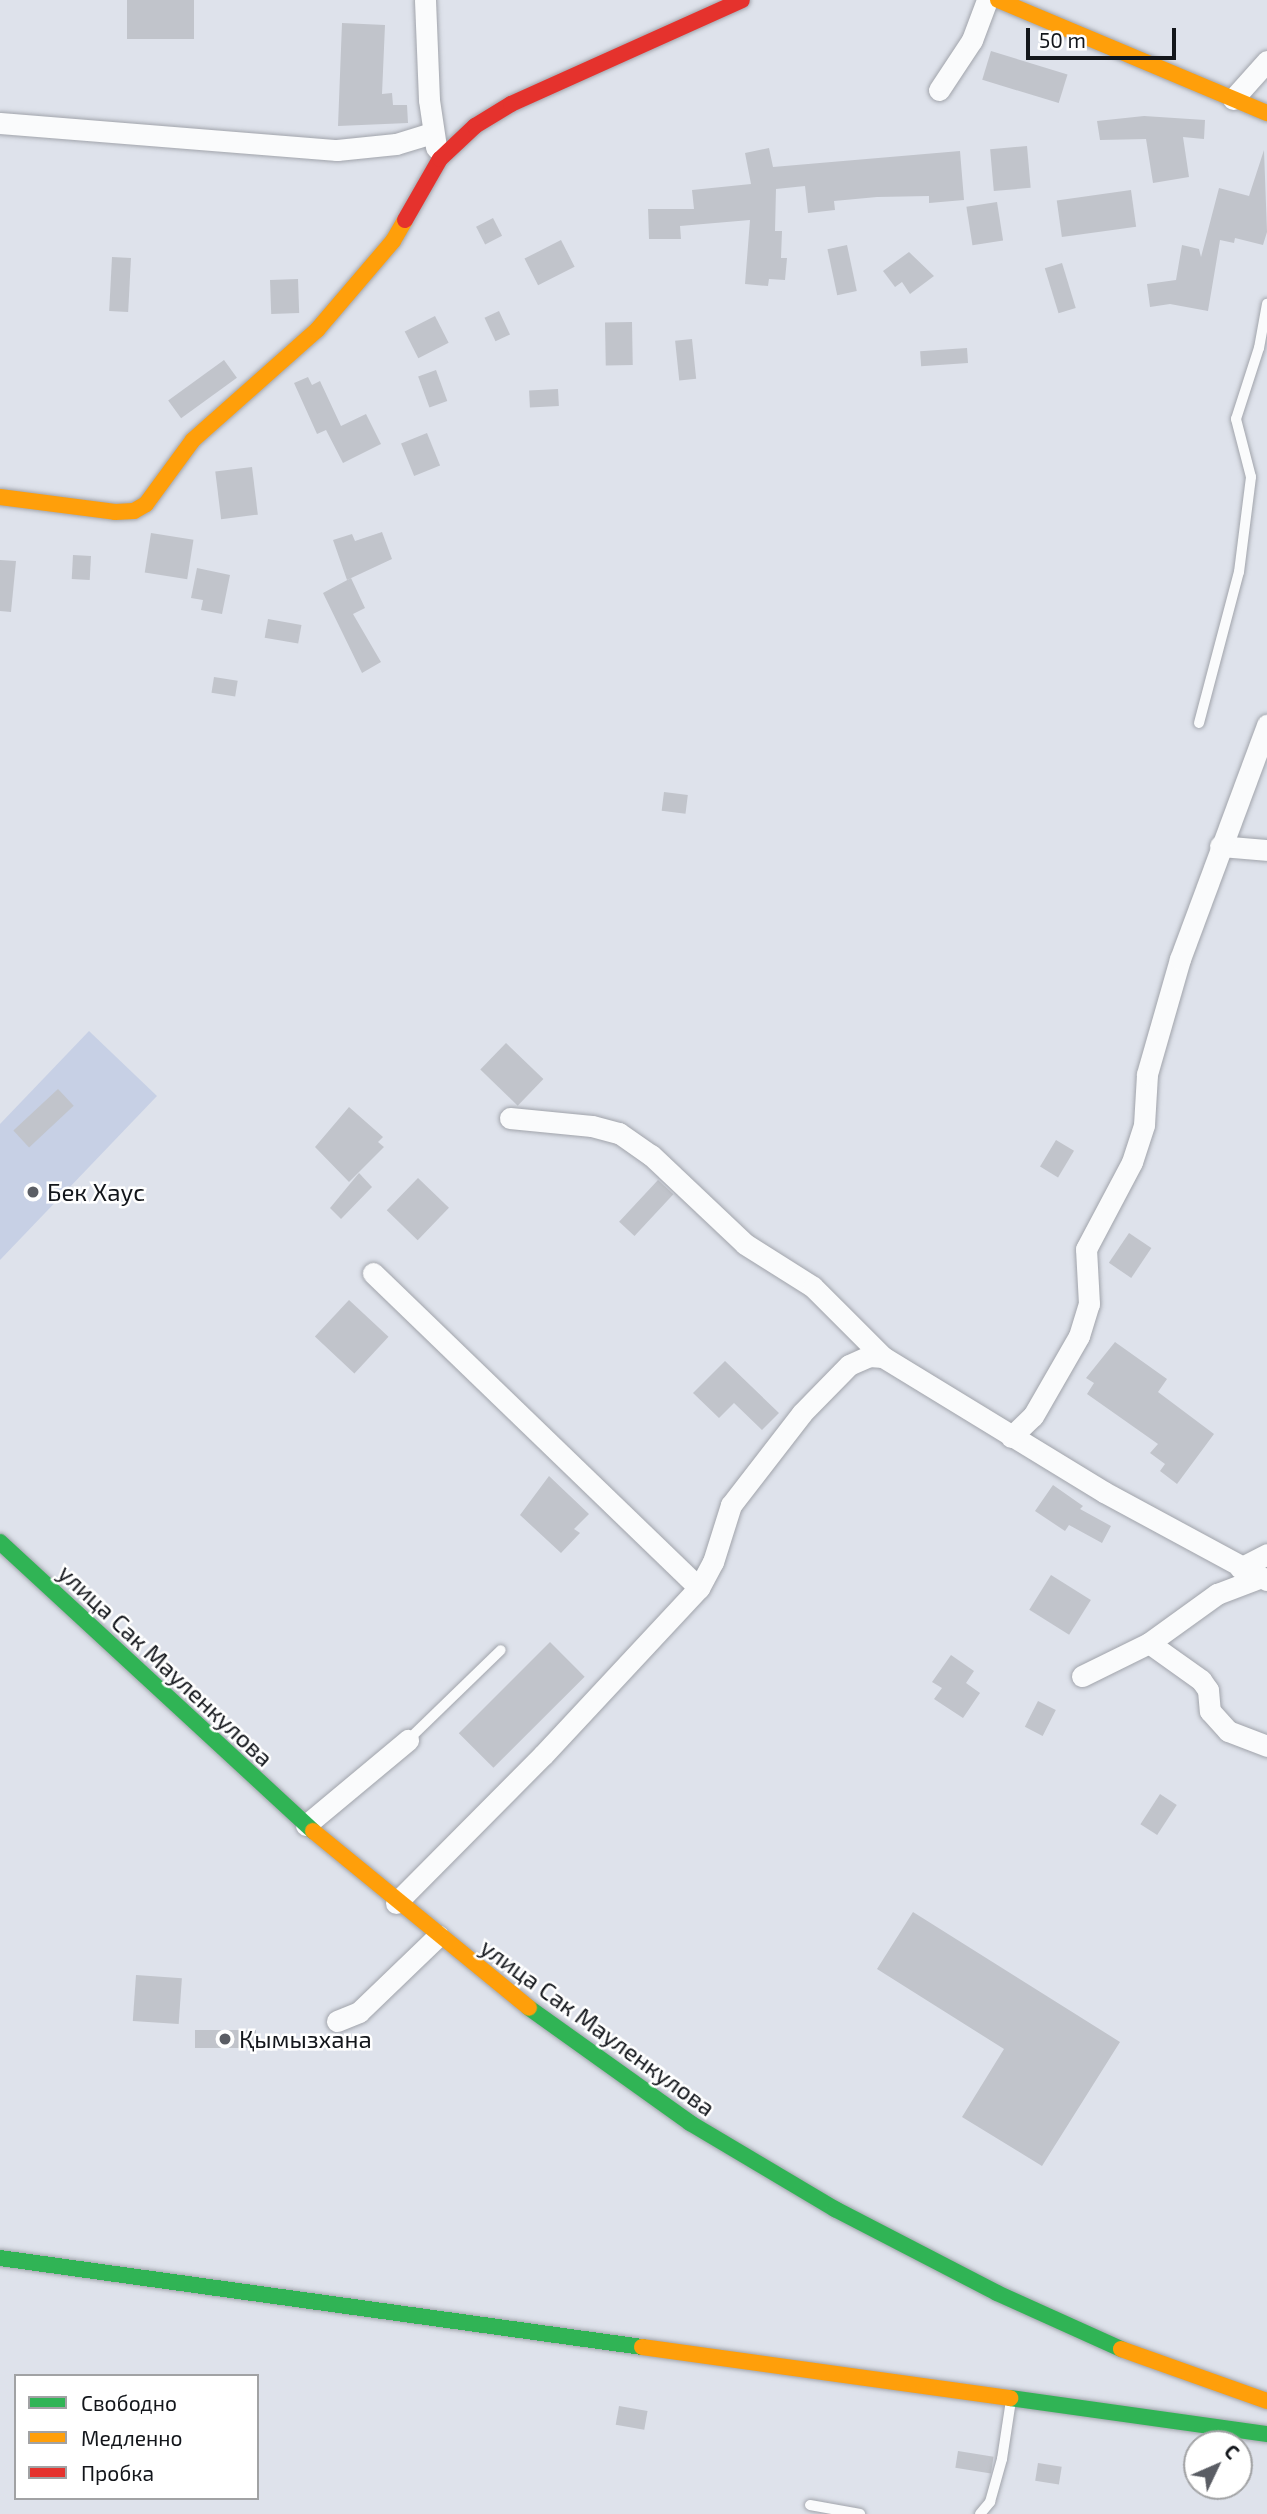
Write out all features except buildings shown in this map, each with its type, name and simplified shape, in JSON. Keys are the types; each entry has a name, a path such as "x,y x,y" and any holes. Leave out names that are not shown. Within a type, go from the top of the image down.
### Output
{"street":[{"path":"425,0 432,133 440,159"},
{"path":"0,497 114,512 134,511 146,504 193,440 317,330 393,241 440,159 475,126 511,104 743,0"},
{"path":"939,90 972,40 987,0"},
{"path":"998,0 1267,113"},
{"path":"1233,99 1267,61"},
{"path":"0,123 337,150 396,144 432,133"},
{"path":"1011,1437 1033,1416 1079,1336 1089,1304 1086,1249 1096,1223 1118,1195 1132,1162 1144,1125 1147,1074 1220,846 1267,725"},
{"path":"1220,846 1267,850"},
{"path":"509,1118 592,1126 618,1133 651,1155 745,1244 813,1287 883,1357 1011,1437 1255,1575"},
{"path":"373,1273 699,1588"},
{"path":"396,1903 543,1755 699,1588 713,1562 731,1505 762,1463 849,1365 869,1356 883,1357"},
{"name":"улица Сак Мауленкулова","path":"0,1542 306,1825 396,1903 572,2041 690,2123 835,2210 1072,2328 1134,2355 1267,2401"},
{"path":"1082,1676 1149,1643 1217,1594 1255,1575 1267,1554"},
{"path":"1149,1643 1201,1680 1215,1720 1234,1736 1267,1746"},
{"path":"306,1825 408,1740"},
{"path":"337,2021 359,2012 438,1937"},
{"path":"0,2258 1267,2434"}],"lane":[{"path":"1199,723 1239,572 1251,477 1236,419 1259,348 1267,304"},
{"path":"408,1740 501,1650"},
{"path":"980,2514 989,2502 1002,2459 1012,2397"},
{"path":"810,2505 860,2514"}],"shaded area":[{"name":"Бек Хаус","path":"89,1031 157,1096 0,1260 0,1124"}],"traffic: fast":[{"path":"0,1542 313,1831"},
{"path":"529,2008 690,2123 835,2209 997,2293 1121,2349"},
{"path":"0,2258 642,2347"},
{"path":"1010,2398 1267,2434"}],"traffic: slow":[{"path":"998,0 1267,113"},
{"path":"0,497 115,512 134,511 146,504 193,440 317,330 393,241 405,220"},
{"path":"313,1831 529,2008"},
{"path":"642,2347 1010,2398"},
{"path":"1121,2349 1267,2401"}],"traffic: jam":[{"path":"405,220 440,159 475,126 511,104 742,0"}],"place":[{"name":"Бек Хаус","path":"33,1192"},
{"name":"Қымызхана","path":"225,2039"}]}
